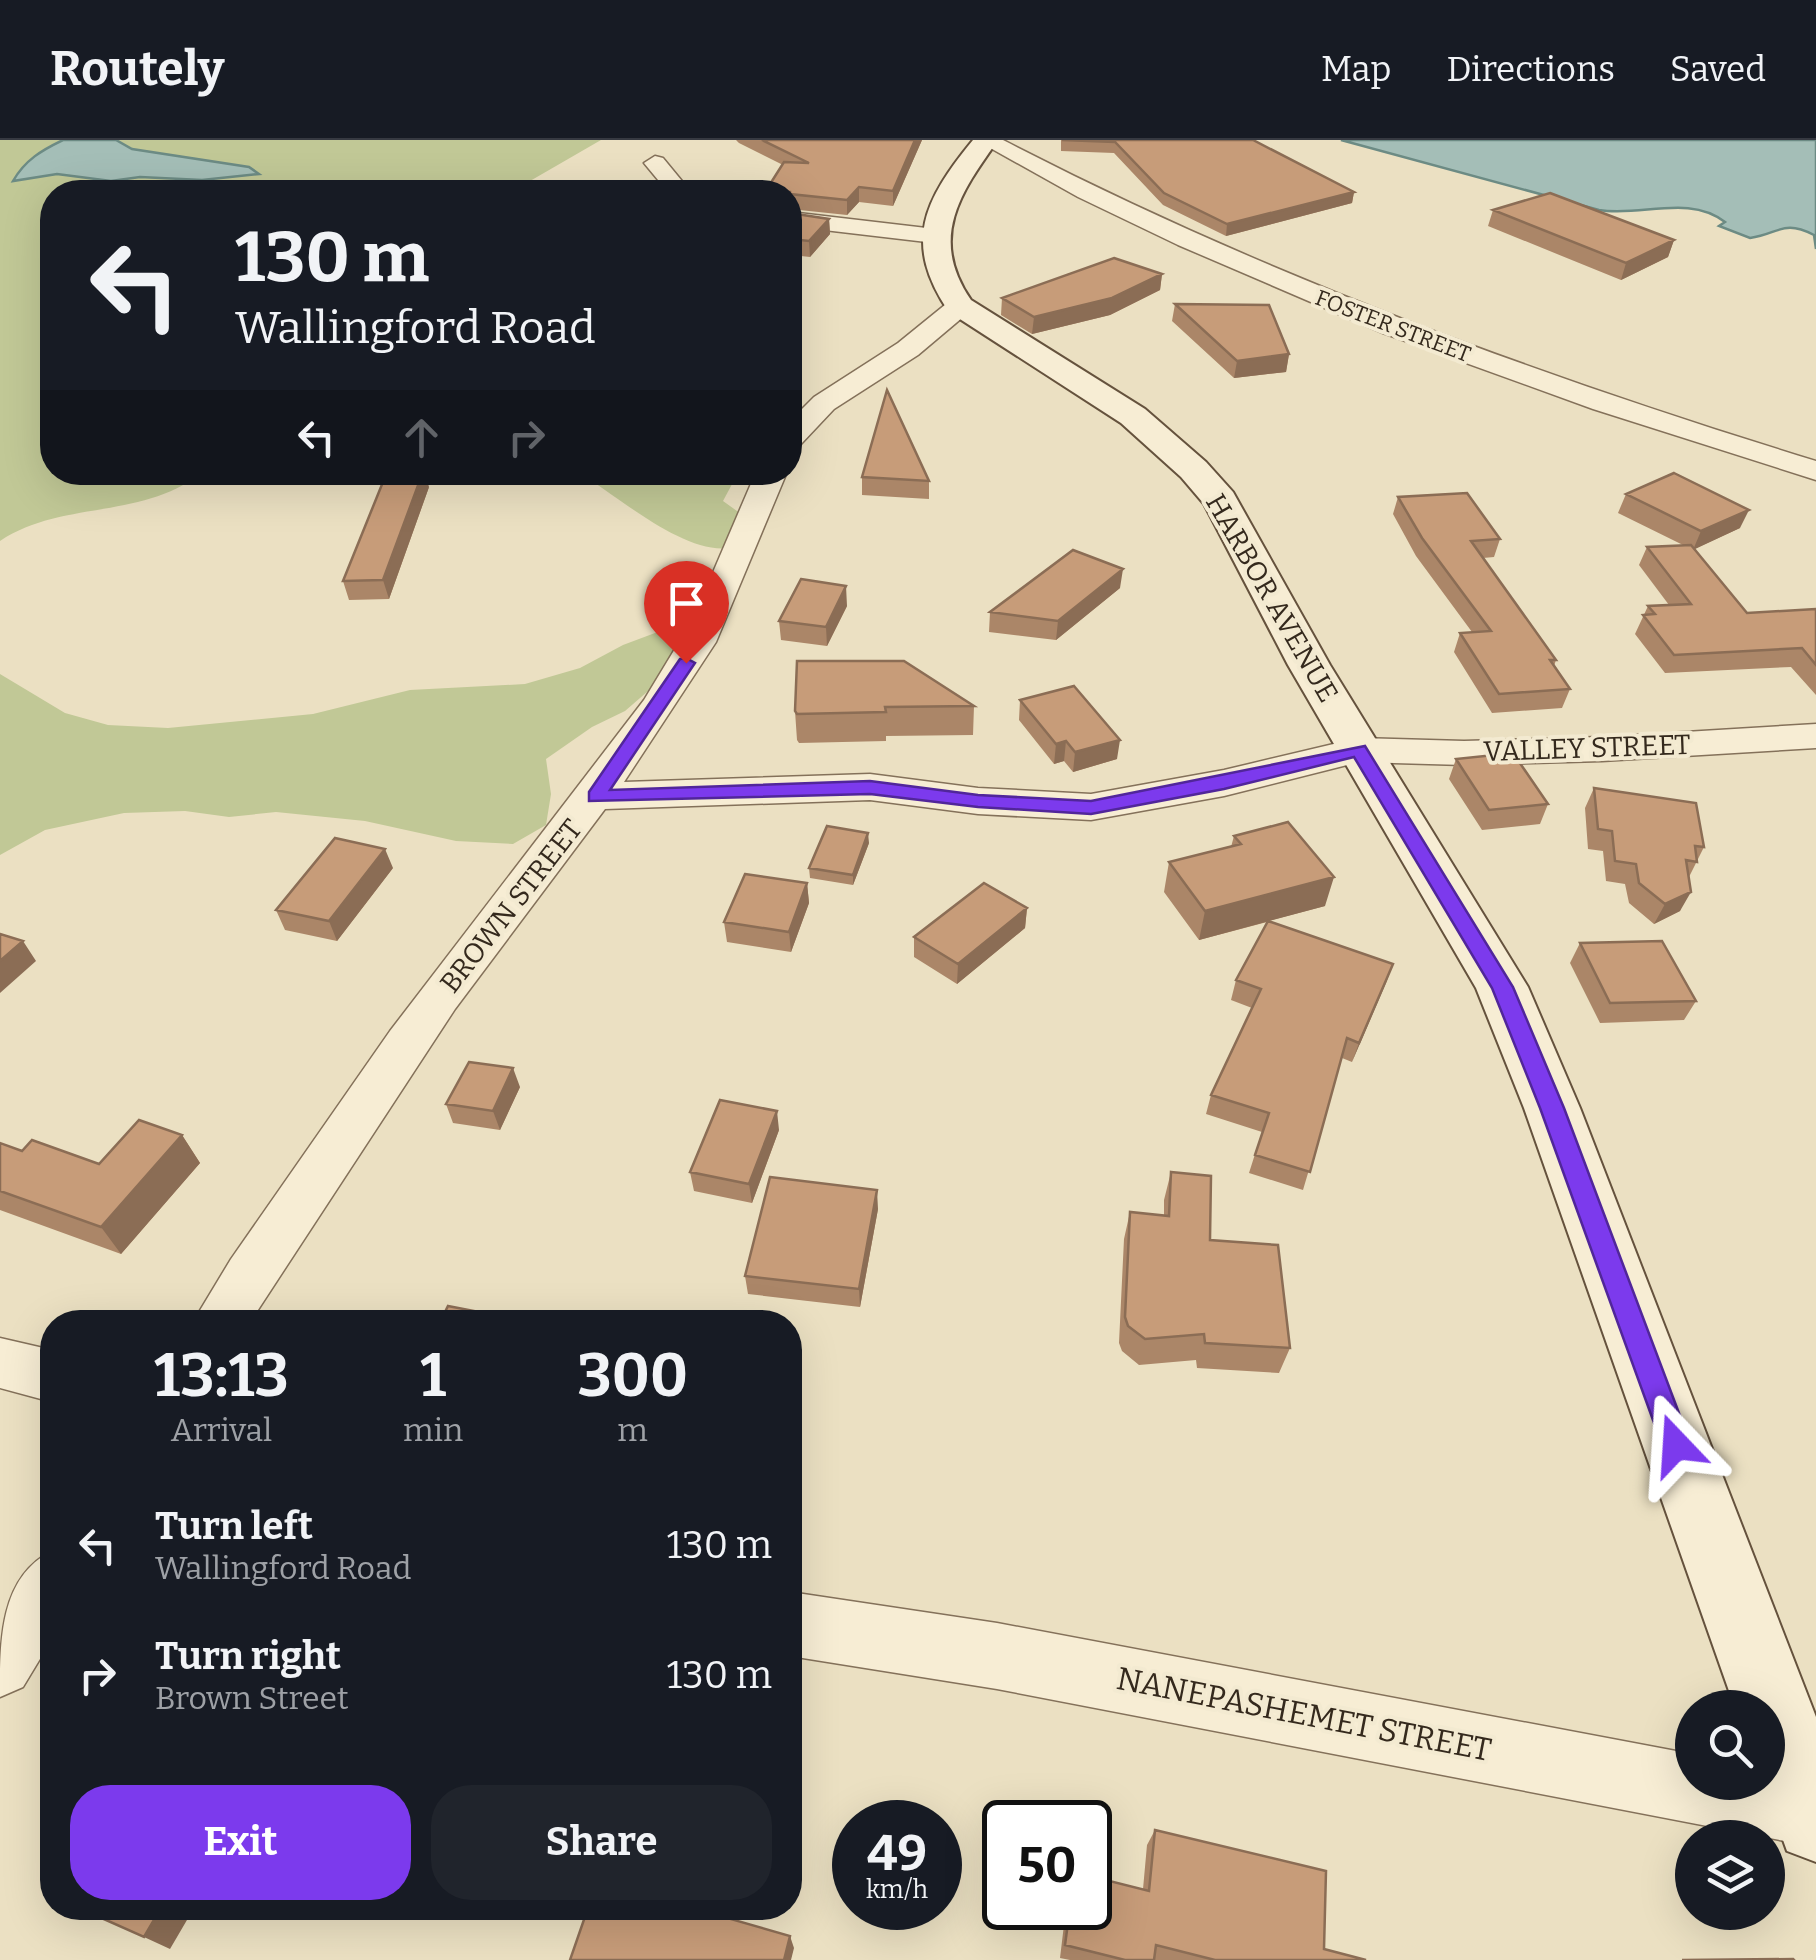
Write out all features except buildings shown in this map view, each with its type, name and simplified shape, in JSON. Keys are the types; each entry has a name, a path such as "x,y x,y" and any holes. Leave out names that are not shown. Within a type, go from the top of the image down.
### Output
{"main road":[{"name":"HARBOR AVENUE","path":"986,140 950,191 936,236 933,254 944,288 960,306 1140,422 1200,474 1220,500 1359,750 1502,987 1552,1108 1815,1815"}],"street":[{"name":"FOSTER STREET","path":"986,140 1224,257 1356,314 1816,471"},
{"path":"655,163 670,180"},
{"path":"802,221 936,236"},
{"path":"802,426 824,403 908,349 960,306"},
{"name":"BROWN STREET","path":"228,1310 362,1106 475,948 632,747 729,584 767,485"},
{"name":"VALLEY STREET","path":"596,796 870,788 978,801 1091,808 1224,783 1359,750 1484,752 1816,736"},
{"path":"0,1363 40,1373"},
{"path":"0,1664 40,1601"},
{"name":"NANEPASHEMET STREET","path":"802,1626 997,1656 1815,1815"}],"green space":[{"path":"0,140 601,140 532,180 40,180 40,485 183,485 153,498 49,520 0,541"},
{"path":"597,485 732,485 723,501 744,516 729,548 691,542"},
{"path":"671,627 690,633 669,673 625,711 592,727 546,759 551,794 546,825 513,844 456,841 365,821 276,812 229,817 185,811 124,813 45,830 0,855 0,674 65,713 108,725 168,728 313,714 410,690 525,684 580,668 623,645"}],"water":[{"path":"63,140 116,140 132,149 249,167 259,174 202,180 103,180 57,174 13,181 23,167"},
{"path":"1341,140 1816,140 1816,249 1814,235 1804,230 1781,229 1750,238 1719,226 1725,222 1696,209 1599,210"}],"route":[{"path":"686,663 596,796 870,788 978,801 1091,808 1224,783 1359,750 1502,987 1552,1108 1676,1445"}]}
